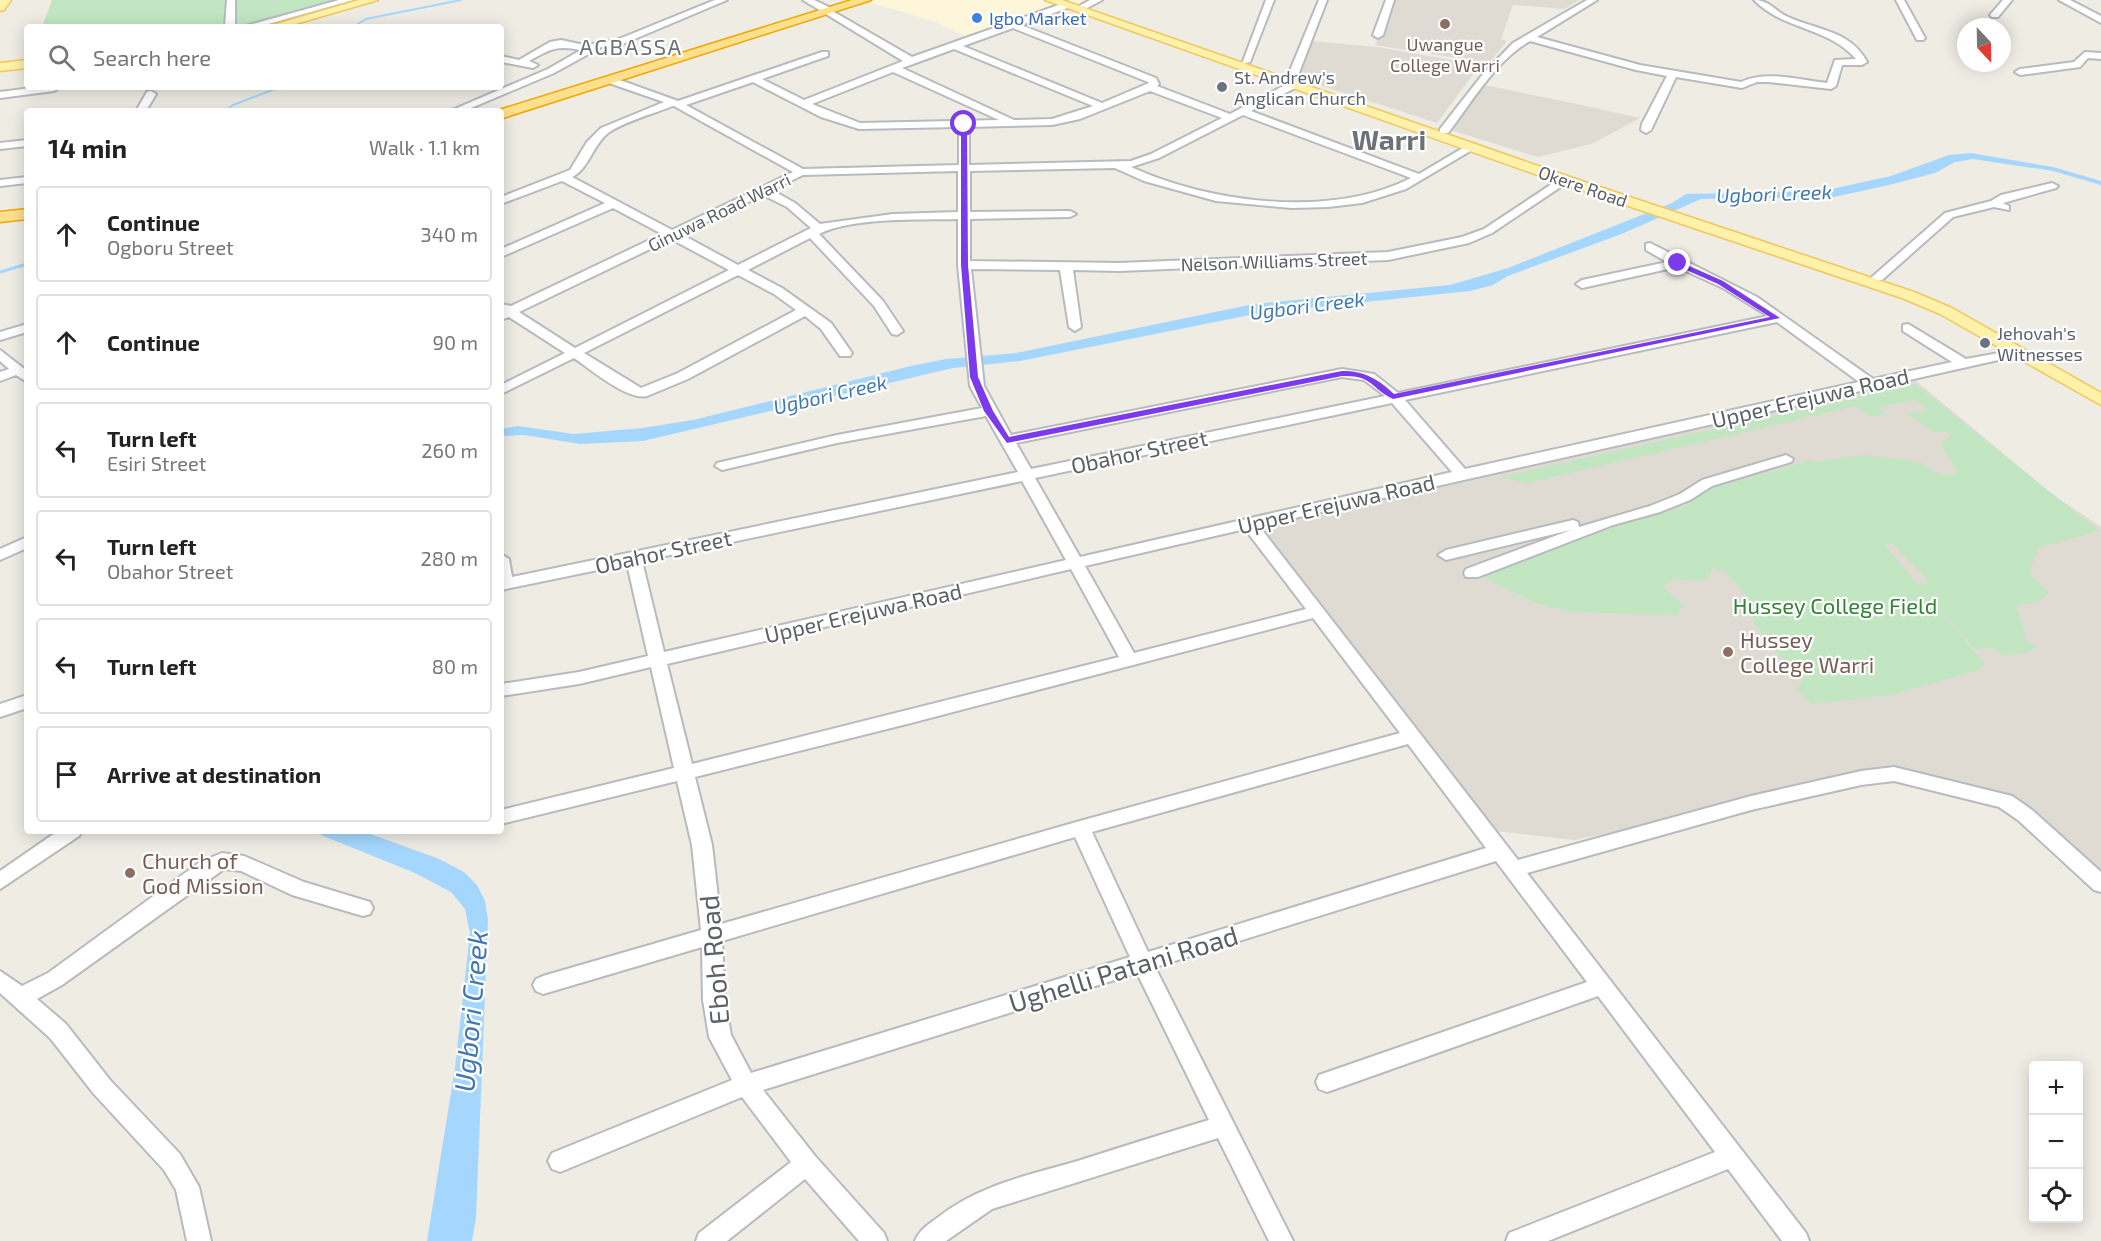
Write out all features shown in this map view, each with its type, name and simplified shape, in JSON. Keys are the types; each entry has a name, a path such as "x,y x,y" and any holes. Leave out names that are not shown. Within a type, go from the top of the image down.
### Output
{"highway":[{"path":"504,113 865,0"},
{"path":"0,217 24,214"}],"main road":[{"path":"0,8 5,0"},
{"path":"270,24 358,0"},
{"path":"283,24 372,0"},
{"name":"Okere Road","path":"1051,0 1084,6 1245,62 1292,82 1444,131 1917,298 1955,316 2101,400"},
{"name":"Okere Road","path":"1067,3 1565,180 1878,277 1928,295 2101,391"},
{"path":"0,65 24,62"}],"street":[{"path":"230,24 231,0"},
{"path":"258,24 349,0"},
{"path":"462,108 551,71 601,43 615,44 723,0"},
{"path":"807,0 911,61"},
{"path":"1084,6 1098,0"},
{"path":"1245,62 1270,0"},
{"path":"1292,82 1323,0"},
{"path":"1378,35 1390,0"},
{"path":"1444,131 1486,76 1527,37 1593,0"},
{"path":"1527,37 1608,61 1742,85 1755,80 1768,79 1831,86 1838,62 1862,62 1859,56 1837,37 1782,18 1758,0"},
{"path":"1900,0 1920,38"},
{"path":"1995,15 2008,0"},
{"path":"2063,0 2101,20"},
{"path":"804,104 1067,3"},
{"path":"753,78 840,121 859,126 1014,123 1069,119 1150,87 1154,81 1014,25"},
{"path":"524,62 550,45 555,46 561,43 589,49"},
{"path":"956,46 1103,107"},
{"path":"504,200 574,171 591,144 605,130 676,103 825,54"},
{"path":"2020,72 2077,65 2085,56 2101,57"},
{"path":"504,59 524,62 551,71"},
{"path":"893,68 1014,123"},
{"path":"1646,130 1647,122 1655,112 1672,74"},
{"path":"610,80 676,103 801,172"},
{"name":"Ginuwa Road Warri","path":"504,311 674,234 801,172 1118,166 1155,156 1244,112 1292,82"},
{"path":"1150,87 1232,118"},
{"path":"0,95 39,90"},
{"path":"143,108 151,94"},
{"path":"1244,112 1420,178"},
{"path":"964,124 964,265 977,386 988,411 1007,440 1130,661"},
{"path":"0,146 24,143"},
{"path":"1118,166 1202,194 1281,205 1356,200 1392,191 1420,178 1473,147"},
{"path":"564,177 778,291 826,326 845,353"},
{"path":"0,183 24,180"},
{"name":"Nelson Williams Street","path":"964,265 1164,266 1229,260 1338,259 1411,253 1465,240 1488,231 1565,180"},
{"path":"1878,277 1949,215 2000,206 2005,197 2052,186"},
{"path":"765,191 791,205 872,296 897,331"},
{"path":"504,252 615,203"},
{"path":"504,388 814,230 838,222 873,218 1070,214"},
{"path":"1650,247 1678,263 1721,282 1870,384"},
{"path":"1582,284 1678,263"},
{"path":"1066,266 1075,327"},
{"path":"504,311 575,351 630,389 642,393 676,380 805,311"},
{"name":"Obahor Street","path":"504,584 1776,318"},
{"path":"1908,328 1963,363"},
{"path":"0,336 24,329"},
{"name":"Upper Erejuwa Road","path":"504,690 579,678 1462,474 2016,352"},
{"path":"0,354 22,374"},
{"path":"1007,440 1342,373 1355,373 1373,379 1393,397 1462,474"},
{"path":"0,377 22,374"},
{"path":"722,466 816,443 988,411"},
{"path":"1472,573 1608,522 1670,503 1707,483 1786,459"},
{"path":"1446,555 1670,503"},
{"path":"1250,523 1797,1241"},
{"path":"0,555 24,543"},
{"name":"Eboh Road","path":"633,557 702,845 712,934 714,1000 720,1037 746,1085 807,1164 875,1241"},
{"path":"504,816 1130,661 1318,611"},
{"path":"0,711 24,702"},
{"path":"543,985 1080,828 1411,737"},
{"path":"1514,869 1585,847 1751,803 1861,778 1894,774 2005,801 2025,815 2101,884"},
{"path":"1080,828 1143,962 1254,1182 1281,1241"},
{"path":"0,881 68,834"},
{"name":"Ughelli Patani Road","path":"560,1161 746,1085 1500,852"},
{"path":"20,998 55,979 207,868 222,861 244,864 299,889 363,908"},
{"path":"0,980 58,1031 102,1087 171,1162 187,1187 199,1241"},
{"path":"1327,1082 1601,986"},
{"path":"927,1241 957,1217 985,1200 1023,1186 1064,1176 1224,1126"},
{"path":"1518,1241 1732,1156"},
{"path":"708,1241 807,1164"}],"shaded area":[{"name":"Igbo Market","path":"871,0 1094,0 965,36 936,22 869,2"},
{"name":"Uwangue College Warri","path":"1396,0 1579,0 1565,9 1513,5 1501,39 1507,41 1489,63 1375,45"},
{"path":"1311,41 1377,47 1480,65 1437,123 1295,77"},
{"path":"1479,84 1640,118 1594,143 1538,157 1447,129"},
{"name":"Hussey College Warri","path":"1916,381 2052,494 2101,527 2101,871 2078,857 2018,799 1912,775 1574,840 1496,831 1256,523"}],"green space":[{"path":"52,0 342,0 247,24 43,24"},
{"name":"Hussey College Field","path":"1915,384 2099,531 2038,548 2029,573 2049,593 2039,601 2016,606 2024,629 2025,641 2036,646 2030,652 2003,656 1994,648 1975,649 1918,584 1928,582 1924,576 1893,544 1886,545 1872,530 1985,664 1979,670 1895,694 1812,704 1796,689 1803,681 1774,650 1756,625 1751,612 1750,600 1725,571 1712,568 1708,579 1695,581 1675,578 1663,587 1683,605 1678,615 1574,612 1538,604 1475,573 1609,526 1681,508 1709,489 1811,460 1813,462 1864,455 1920,462 1935,472 1947,476 1956,473 1956,468 1944,450 1942,441 1951,436 1947,432 1935,432 1907,414 1929,410 1916,400 1878,407 1886,413 1873,417 1855,406 1528,483 1500,477"}],"water":[{"name":"Ugbori Creek","path":"1971,153 2053,167 2101,181 2101,185 2053,171 1973,159 1955,162 1935,173 1834,197 1701,199 1624,233 1508,276 1493,285 1470,291 1260,313 1020,361 953,368 643,441 580,444 524,435 504,436 504,428 518,426 574,434 642,428 693,420 911,366 946,359 1016,353 1254,304 1450,285 1508,268 1672,203 1686,194 1822,191 1891,176 1949,155"},
{"name":"Ugbori Creek","path":"370,834 437,858 464,872 477,885 485,901 488,920 476,1218 472,1241 427,1241 455,1068 470,933 465,909 451,892 415,873 321,835"}],"waterway":[{"path":"358,24 366,19 461,0"},
{"path":"229,108 272,90"},
{"path":"0,272 24,265"}],"place":[{"name":"Igbo Market","path":"977,18"},
{"name":"Uwangue College Warri","path":"1445,24"},
{"name":"St. Andrew's Anglican Church","path":"1222,87"},
{"name":"Jehovah's Witnesses","path":"1985,343"},
{"name":"Hussey College Warri","path":"1728,652"},
{"name":"Church of God Mission","path":"130,873"}],"district":[{"name":"AGBASSA","path":"631,46"},
{"name":"Warri","path":"1389,139"}],"route":[{"path":"964,124 964,265 974,377 988,411 1007,440 1342,373 1355,373 1373,379 1393,397 1776,318 1721,282 1678,263"}]}
